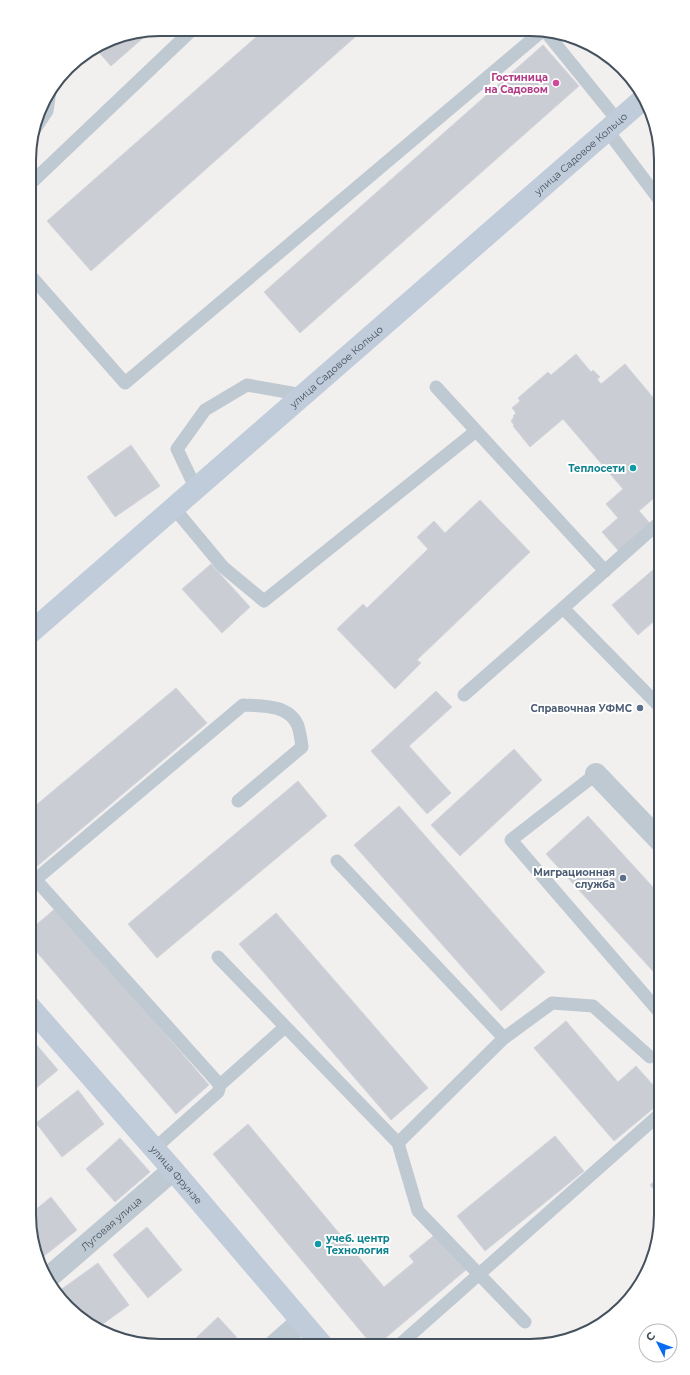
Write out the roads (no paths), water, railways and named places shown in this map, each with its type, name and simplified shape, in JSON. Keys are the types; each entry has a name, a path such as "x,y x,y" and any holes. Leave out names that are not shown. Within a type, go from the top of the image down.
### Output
{"main road":[{"name":"улица Садовое Кольцо","path":"36,628 639,102"},
{"name":"улица Фрунзе","path":"36,1014 317,1339"}],"street":[{"path":"596,774 654,835"},
{"name":"Луговая улица","path":"52,1275 172,1170"},
{"path":"282,1339 301,1322"}],"lane":[{"path":"36,178 186,36"},
{"path":"36,282 125,384 538,36"},
{"path":"548,37 612,126 654,191"},
{"path":"196,488 177,449 205,410 247,384 303,395"},
{"path":"436,387 605,571"},
{"path":"174,508 223,567 264,601 476,431"},
{"path":"464,695 654,526"},
{"path":"563,608 654,701"},
{"path":"36,879 243,705 276,707 291,716 297,725 302,747 238,801"},
{"path":"596,774 511,840 654,1006"},
{"path":"337,861 504,1038"},
{"path":"36,886 220,1085"},
{"path":"218,957 398,1143 418,1211 525,1322"},
{"path":"398,1143 504,1038 552,1003 593,1006 650,1057"},
{"path":"154,1149 218,1092 220,1085 285,1027"},
{"path":"406,1339 654,1119"}],"place":[{"name":"Гостиница на Садовом","path":"556,83"},
{"name":"Теплосети","path":"633,468"},
{"name":"Справочная УФМС","path":"640,708"},
{"name":"Миграционная служба","path":"623,878"},
{"name":"учеб. центр Технология","path":"318,1244"}]}
